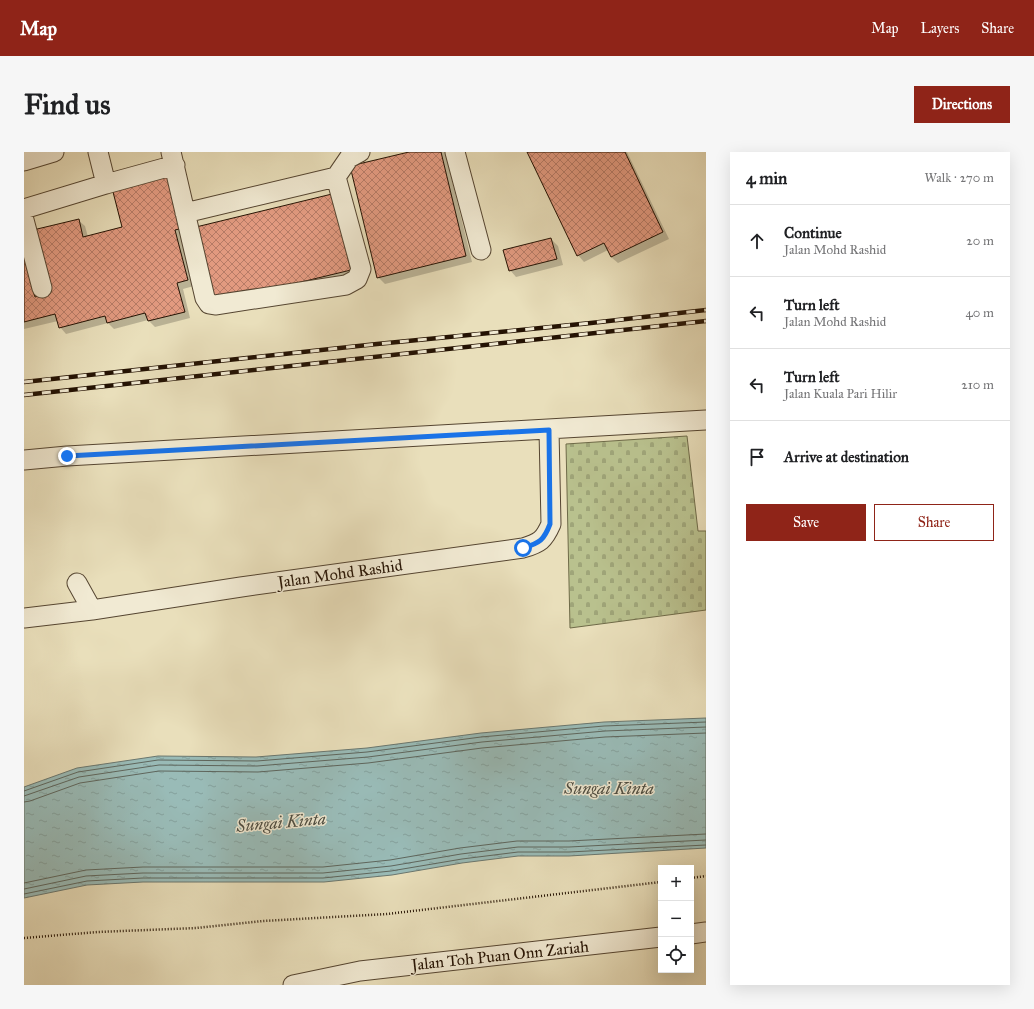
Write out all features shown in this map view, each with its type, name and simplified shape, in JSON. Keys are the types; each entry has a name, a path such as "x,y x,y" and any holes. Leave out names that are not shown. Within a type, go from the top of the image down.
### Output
{"street":[{"path":"24,160 54,152"},
{"path":"98,152 106,184"},
{"path":"185,213 336,177 349,158 360,152"},
{"path":"454,152 481,250"},
{"path":"24,209 106,184 173,158 205,298 209,304 215,305 346,285 357,279 361,269 336,177"},
{"path":"24,220 42,288"},
{"path":"24,460 67,456 706,420"},
{"name":"Jalan Mohd Rashid","path":"24,618 92,610 241,587 523,548 535,544 545,537 550,524 549,430"},
{"path":"77,583 92,610"},
{"path":"694,934 706,932"},
{"name":"Jalan Toh Puan Onn Zariah","path":"293,985 360,971 658,937"}],"path":[{"path":"694,878 706,876"},
{"path":"24,938 98,932 196,928 263,921 386,914 658,882"}],"green space":[{"path":"687,436 698,531 706,531 706,610 570,628 566,444"}],"water":[{"name":"Sungai Kinta","path":"706,718 706,848 569,856 518,856 462,863 392,875 324,882 143,882 87,885 24,898 24,787 77,768 158,756 256,757 367,748 481,733 604,722"}],"building":[{"path":"409,152 441,152 466,256 377,278 350,166"},
{"path":"527,152 625,152 663,232 611,257 604,243 577,256"},
{"path":"169,173 183,228 175,230 188,280 177,283 185,312 148,321 145,313 107,323 105,316 59,328 55,314 24,322 24,256 35,297 49,293 33,230 79,219 83,237 122,227 112,188"},
{"path":"332,194 351,270 214,303 196,227"},
{"path":"551,238 557,259 509,271 503,250"}],"railway":[{"path":"24,382 706,310"},
{"path":"24,395 706,321"}],"route":[{"path":"67,456 549,430 550,524 545,537 535,544 523,548"}]}
